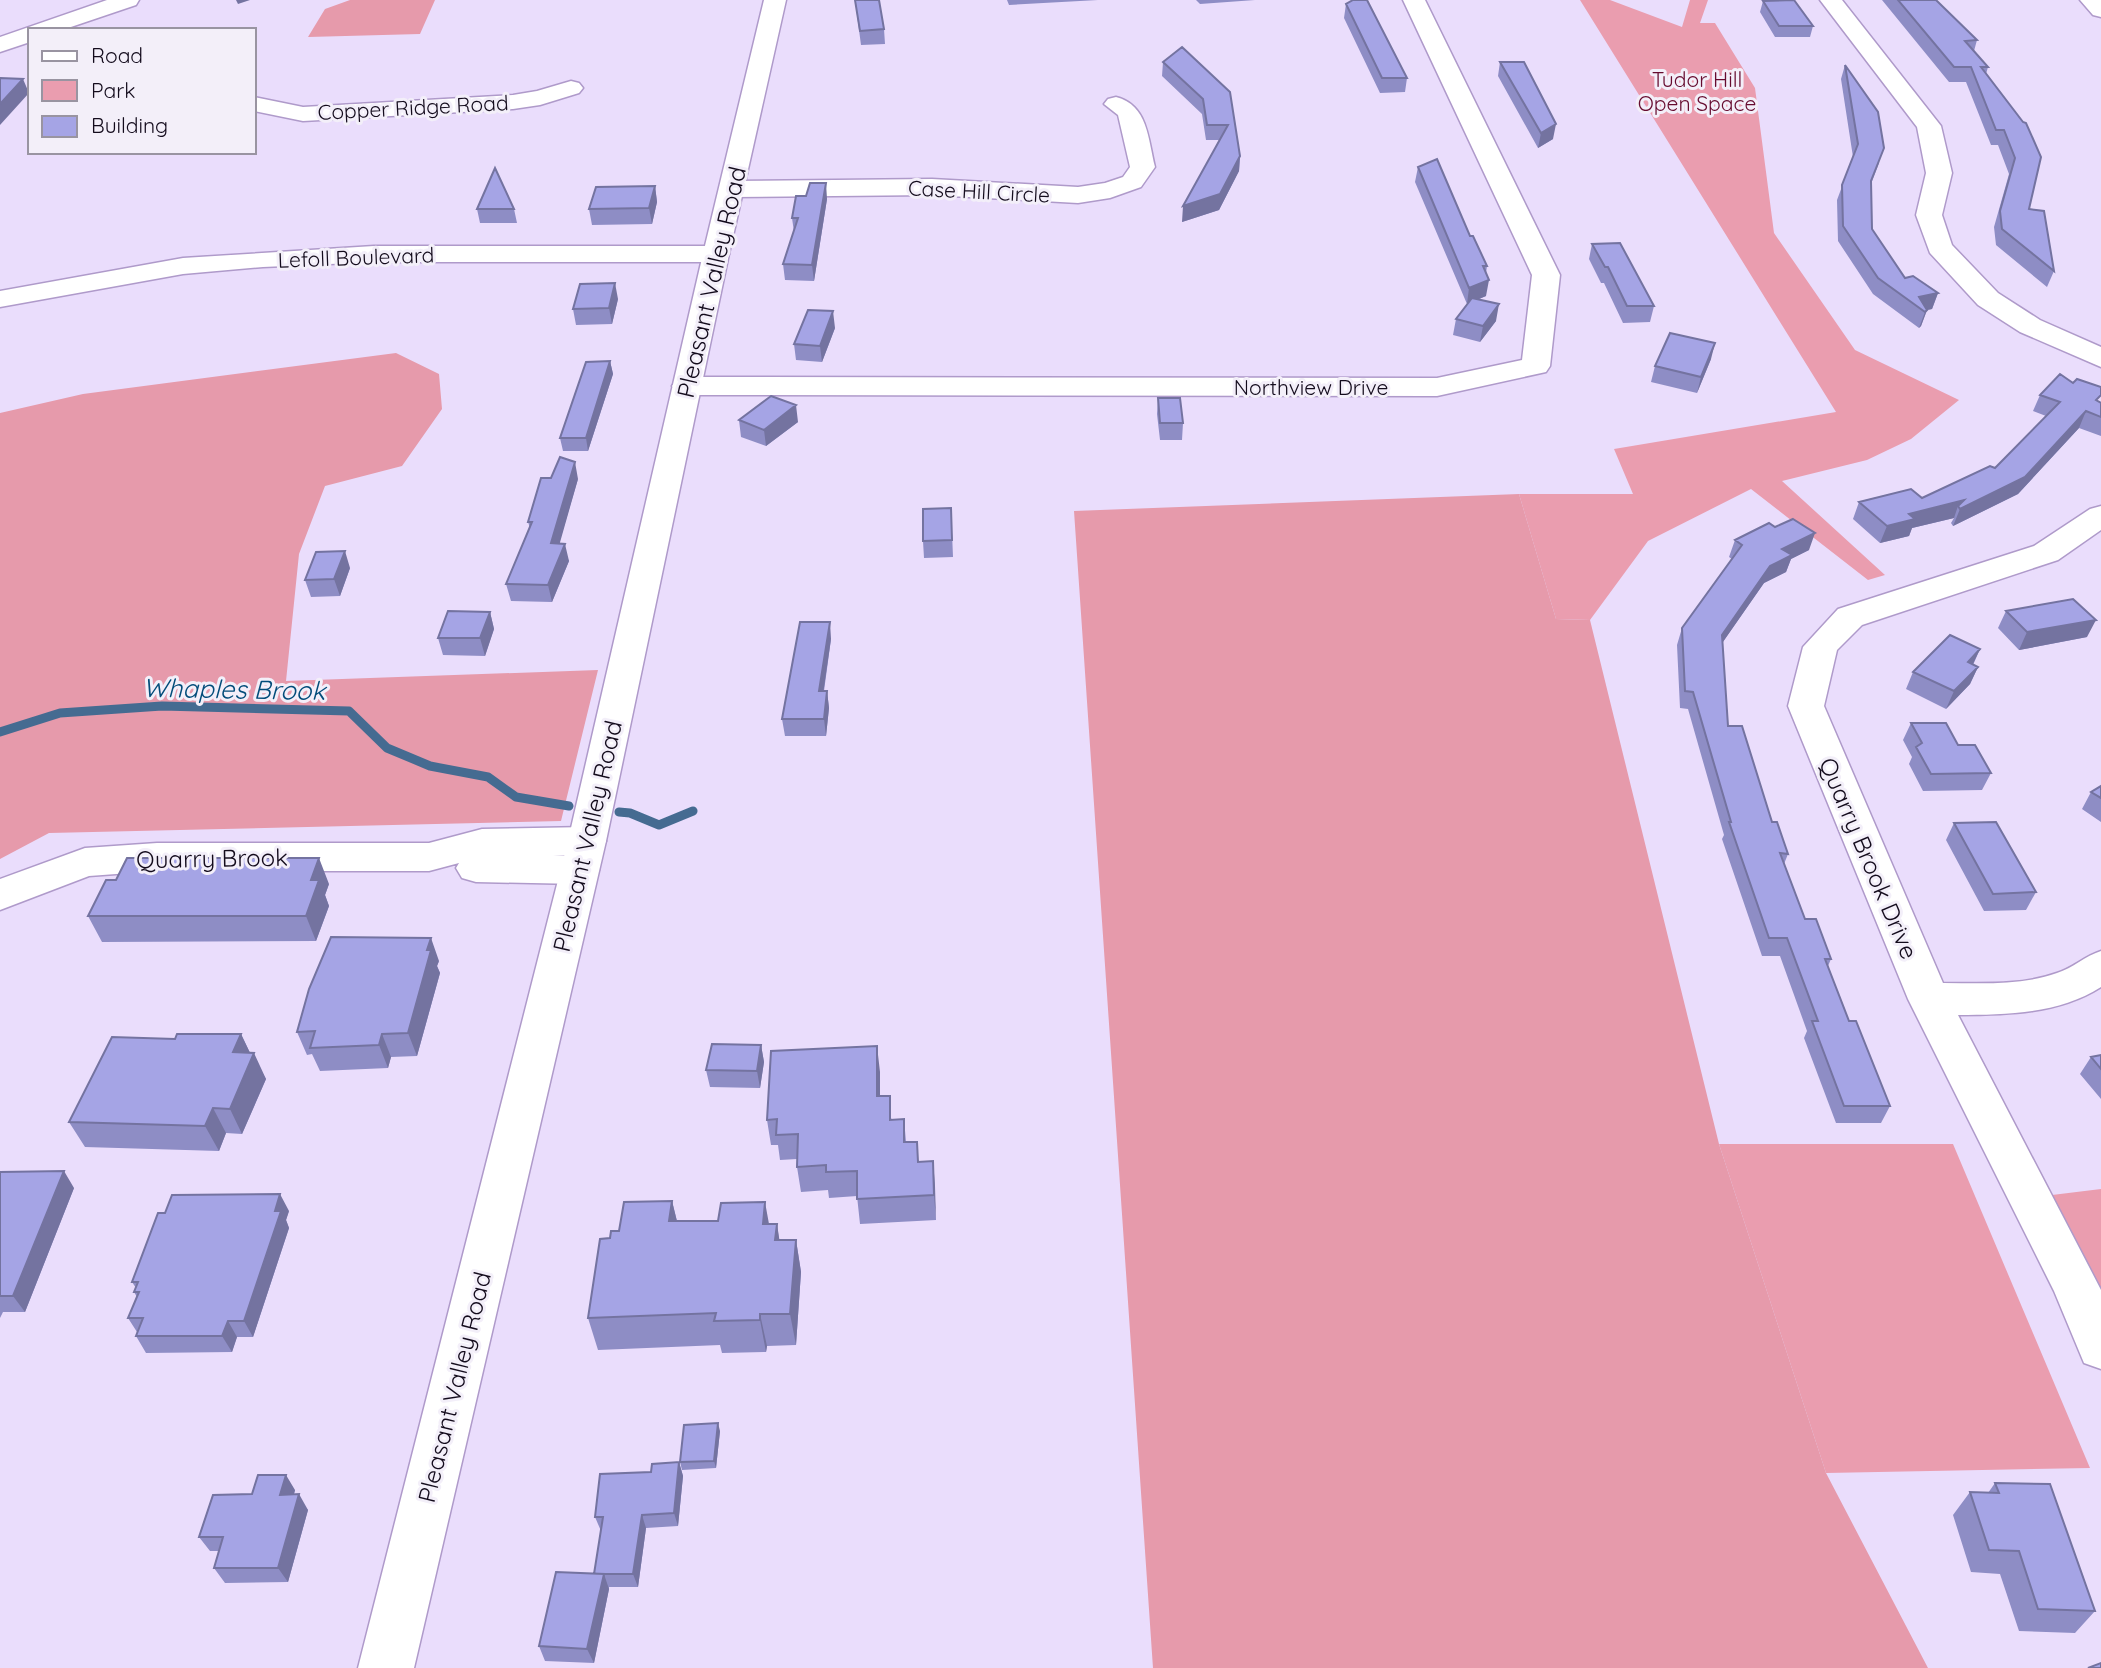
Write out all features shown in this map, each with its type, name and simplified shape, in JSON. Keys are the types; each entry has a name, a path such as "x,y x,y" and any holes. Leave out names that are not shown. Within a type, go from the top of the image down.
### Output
{"street":[{"path":"52,0 102,28"},
{"path":"45,28 128,0"},
{"name":"Pleasant Valley Road","path":"386,1668 583,855 775,0"},
{"name":"Northview Drive","path":"688,386 1437,387 1536,366 1546,275 1415,0"},
{"path":"1830,0 1929,125 1939,173 1928,215 1939,247 1988,299 2030,326 2101,358"},
{"path":"2091,0 2101,10"},
{"path":"0,45 28,35"},
{"name":"Copper Ridge Road","path":"256,104 303,114 513,102 540,98 571,88"},
{"name":"Case Hill Circle","path":"733,189 932,187 1077,195 1110,190 1132,182 1143,167 1129,112 1116,104"},
{"name":"Lefoll Boulevard","path":"0,299 183,265 263,259 388,254 716,254"},
{"name":"Quarry Brook Drive","path":"2101,516 2046,553 1897,599 1850,617 1820,647 1806,706 1928,999 2076,1287 2101,1347"},
{"name":"Quarry Brook","path":"0,895 85,862 157,857 429,857 471,868 583,855"},
{"path":"1928,999 2020,997 2069,987 2101,967"}],"green space":[{"name":"Tudor Hill Open Space","path":"1580,0 1610,0 1682,27 1690,0 1708,0 1700,23 1715,23 1755,88 1774,233 1855,350 1959,400 1911,439 1867,460 1782,481 1885,575 1868,580 1751,489 1648,541 1590,620 1556,619 1519,494 1633,494 1614,449 1836,412"},
{"path":"1719,1144 1953,1144 2090,1468 1826,1473"},
{"path":"2101,1189 2101,1303 2052,1195"}],"shaded area":[{"path":"350,0 435,0 420,34 308,37 325,9"},
{"path":"396,353 439,374 442,409 402,466 325,486 299,554 286,681 598,670 561,821 49,833 0,859 0,413 83,394"},
{"path":"1519,494 1556,619 1590,620 1719,1144 1826,1473 1928,1668 1153,1668 1074,511"}],"building":[{"path":"855,0 879,0 884,29 860,31"},
{"path":"1353,0 1367,0 1407,78 1382,78 1346,4"},
{"path":"1794,0 1813,26 1779,26 1763,1"},
{"path":"1898,0 1936,0 1977,40 1965,41 1988,67 1981,67 2026,123 2041,157 2029,209 2044,211 2054,271 2002,229 2000,211 2015,158 2004,130 1996,130 1971,67 1954,67"},
{"path":"1182,47 1230,92 1240,156 1220,194 1183,206 1228,125 1207,125 1203,99 1163,62"},
{"path":"1500,62 1524,62 1556,124 1541,133"},
{"path":"1845,65 1878,112 1884,148 1871,181 1872,229 1905,278 1913,276 1938,293 1919,297 1927,310 1925,312 1878,278 1843,226 1842,185 1858,144"},
{"path":"0,78 23,79 0,104"},
{"path":"1437,159 1470,236 1473,236 1487,266 1483,266 1489,280 1469,288 1418,167"},
{"path":"495,168 514,209 477,209"},
{"path":"810,183 826,183 812,265 783,264 798,218 792,218 796,196 806,196"},
{"path":"655,186 649,208 589,209 596,187"},
{"path":"1620,243 1654,306 1627,306 1608,267 1605,267 1592,244"},
{"path":"615,283 609,308 573,309 580,284"},
{"path":"1472,298 1499,304 1483,326 1456,319"},
{"path":"808,310 833,311 820,346 794,344"},
{"path":"1670,333 1715,343 1701,377 1655,366"},
{"path":"610,361 586,438 560,438 586,362"},
{"path":"2060,374 2073,383 2077,379 2101,387 2101,395 2096,400 2101,403 2101,417 2086,411 2025,477 1960,509 1958,506 1964,500 1909,514 1915,519 1887,526 1859,502 1911,489 1922,498 1990,466 1995,468 2060,402 2040,395"},
{"path":"771,396 796,405 764,430 739,420"},
{"path":"1158,398 1180,398 1183,423 1160,423"},
{"path":"560,457 575,462 551,543 565,544 548,585 506,584 532,522 528,522 541,478 551,478"},
{"path":"951,508 952,540 923,541 923,509"},
{"path":"1793,519 1815,533 1782,549 1792,555 1770,566 1722,635 1728,726 1742,726 1772,822 1777,822 1788,854 1780,853 1805,919 1816,919 1831,959 1825,959 1849,1021 1856,1021 1890,1106 1844,1106 1812,1021 1818,1021 1787,938 1769,938 1729,822 1693,692 1685,691 1682,628 1742,545 1735,540 1769,523 1775,527"},
{"path":"345,551 334,579 305,580 316,552"},
{"path":"2073,599 2096,620 2027,632 2006,611"},
{"path":"448,611 490,612 480,638 438,638"},
{"path":"800,622 830,622 819,691 827,691 824,719 782,719"},
{"path":"1950,635 1980,649 1968,662 1978,667 1954,691 1913,672"},
{"path":"1911,723 1946,723 1958,745 1975,745 1991,773 1931,774 1916,747 1922,743"},
{"path":"2101,786 2101,798 2091,792"},
{"path":"1996,822 2036,892 1993,894 1954,823"},
{"path":"127,858 319,858 311,880 319,880 306,916 88,916 106,880 116,880"},
{"path":"331,937 431,938 427,950 431,950 408,1033 382,1034 379,1045 310,1048 315,1031 297,1032 309,989"},
{"path":"177,1034 241,1034 233,1052 254,1053 230,1109 213,1108 205,1126 69,1122 112,1037 175,1039"},
{"path":"712,1044 761,1045 757,1071 706,1070"},
{"path":"877,1046 877,1096 890,1096 890,1120 904,1119 904,1142 917,1142 918,1162 933,1161 934,1195 857,1199 857,1171 826,1172 826,1165 797,1167 798,1134 776,1135 777,1119 767,1120 771,1051"},
{"path":"2101,1055 2101,1069 2091,1057"},
{"path":"64,1171 13,1296 0,1296 0,1172"},
{"path":"280,1194 275,1211 281,1211 244,1321 228,1321 222,1336 136,1336 143,1318 128,1318 139,1292 134,1292 138,1282 132,1282 158,1213 165,1213 172,1195"},
{"path":"672,1201 669,1221 718,1221 721,1203 765,1202 763,1224 777,1224 775,1240 796,1240 790,1314 760,1314 760,1320 714,1321 716,1313 588,1318 600,1239 610,1238 611,1231 619,1231 624,1202"},
{"path":"718,1423 714,1461 680,1462 684,1425"},
{"path":"679,1462 674,1513 642,1515 633,1574 594,1574 603,1517 595,1517 600,1474 651,1472 652,1464"},
{"path":"258,1475 286,1475 280,1495 299,1494 278,1568 214,1568 223,1537 199,1537 213,1495 252,1494"},
{"path":"1995,1483 2050,1484 2095,1611 2038,1609 2019,1551 1989,1550 1970,1492 1999,1493"},
{"path":"556,1572 604,1574 587,1649 539,1646"},
{"path":"2101,1663 2101,1668 2088,1668"}],"waterway":[{"name":"Whaples Brook","path":"0,732 60,713 162,706 349,711 387,748 430,766 488,777 516,797 569,806"},
{"name":"Whaples Brook","path":"619,812 630,813 659,825 693,811"}]}
